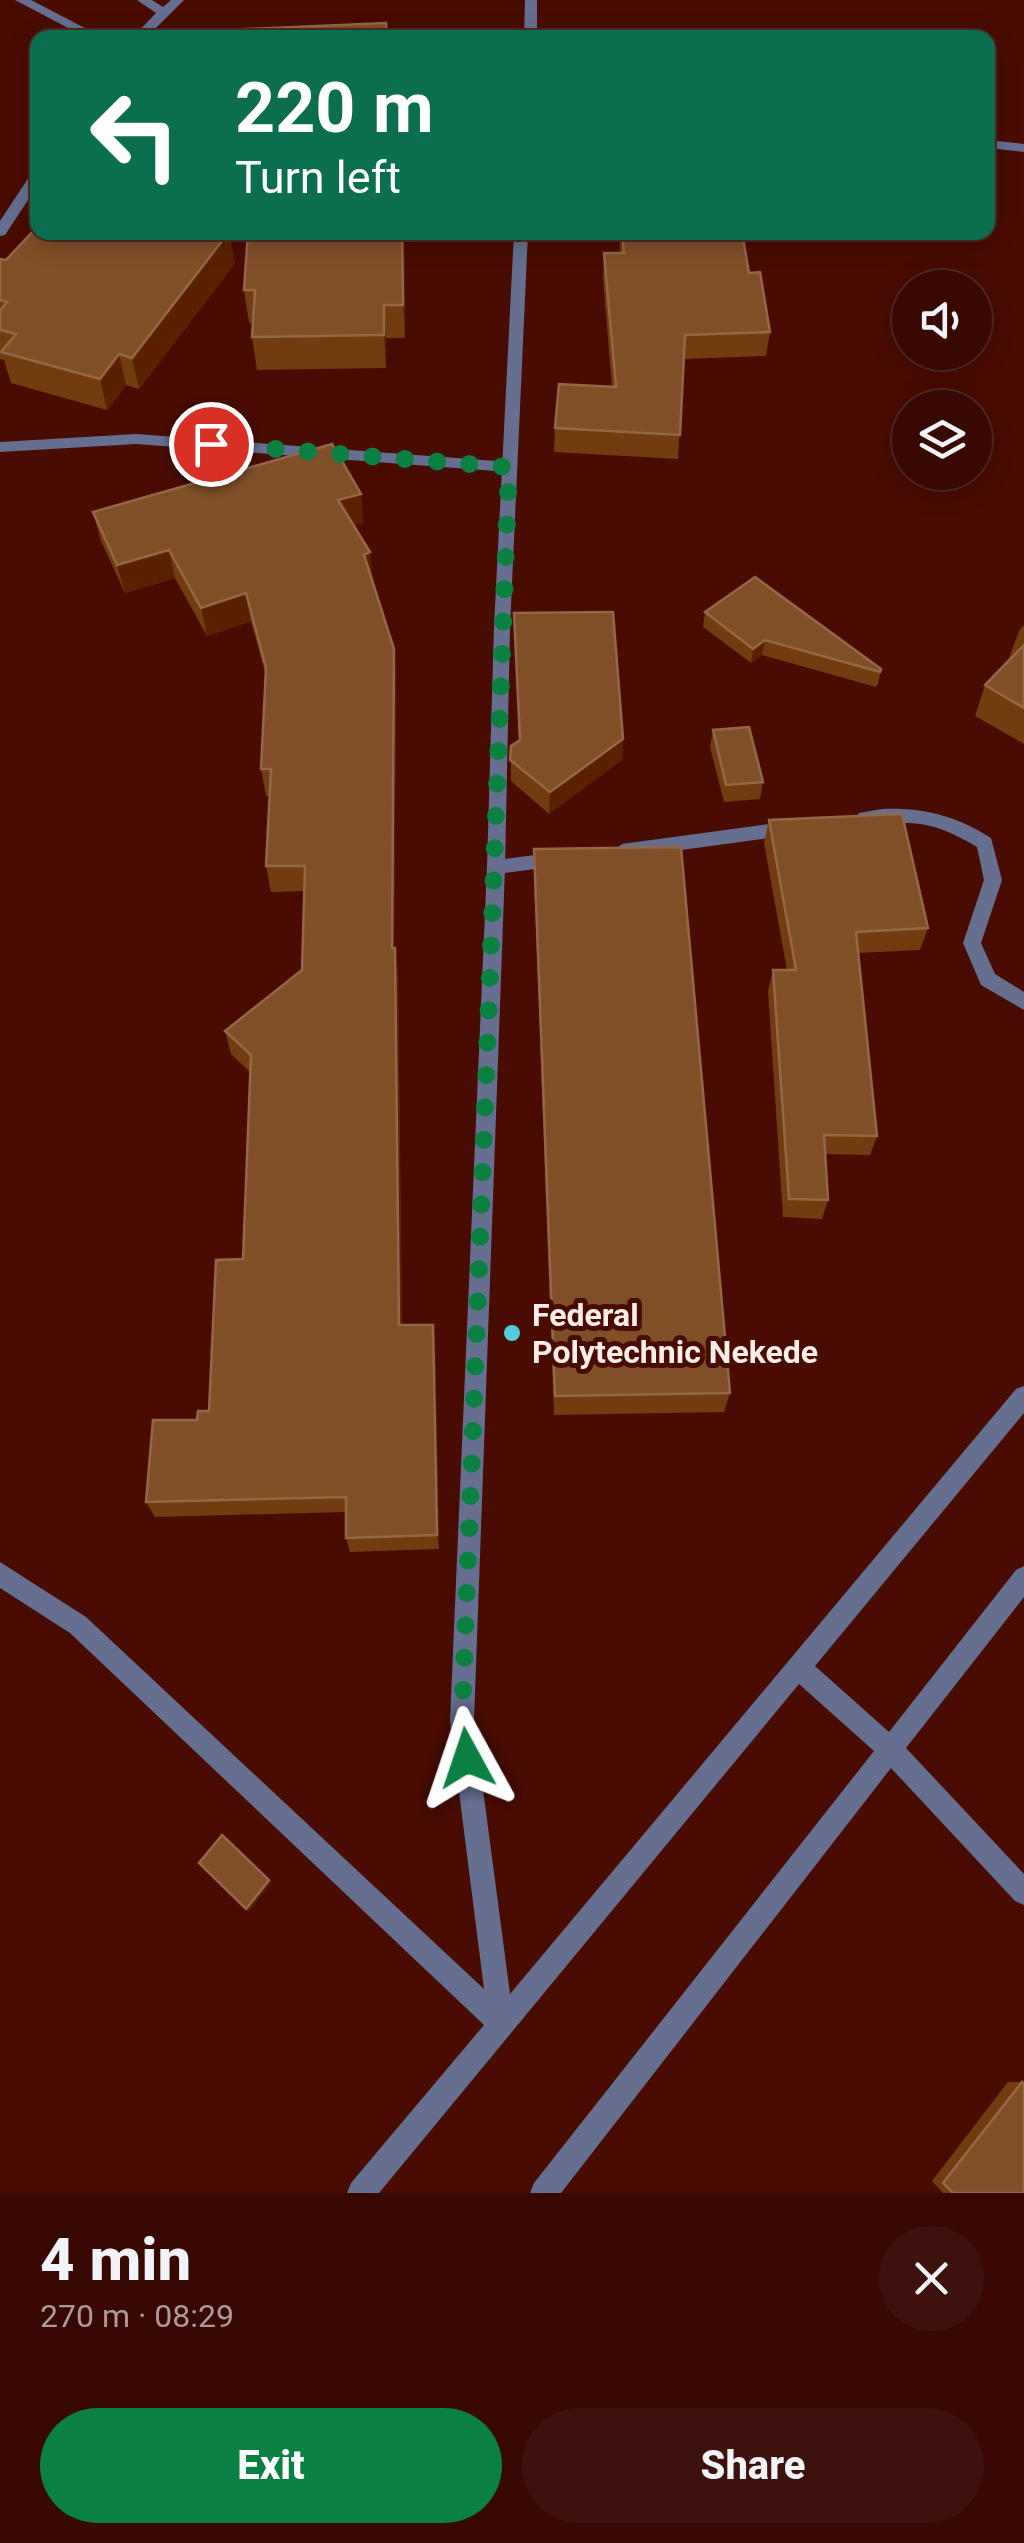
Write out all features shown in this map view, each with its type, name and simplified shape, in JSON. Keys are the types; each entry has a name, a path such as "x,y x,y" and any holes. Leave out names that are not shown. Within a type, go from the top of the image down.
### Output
{"street":[{"path":"22,0 82,30"},
{"path":"142,0 163,12"},
{"path":"146,30 178,0"},
{"path":"530,30 531,0"},
{"path":"995,145 1024,148"},
{"path":"0,232 30,186"},
{"path":"501,2023 462,1720 521,240"},
{"path":"0,447 136,439 509,467"},
{"path":"848,820 907,813 964,828 985,843 993,880 972,943 988,978 1024,1002"},
{"path":"496,867 809,826"},
{"path":"361,2193 1024,1396"},
{"path":"0,1574 78,1624 501,2023"},
{"path":"544,2193 1024,1578"},
{"path":"798,1668 890,1749 1024,1892"}],"building":[{"path":"386,23 386,30 224,30"},
{"path":"30,234 30,240 223,240 132,358 119,354 100,379 1,352 16,334 0,330 0,311 7,302 0,300 0,259 6,260"},
{"path":"247,240 402,240 403,305 384,305 384,335 252,337 255,290 244,290"},
{"path":"623,240 743,240 749,273 760,272 770,332 685,335 680,435 555,428 559,384 616,387 604,253 624,253"},
{"path":"332,444 361,494 338,500 370,552 364,555 394,649 392,948 399,1325 433,1325 437,1535 346,1538 346,1497 146,1502 153,1420 197,1420 198,1411 209,1411 216,1260 243,1259 251,1055 225,1031 302,970 305,866 266,866 271,769 261,769 266,668 246,593 201,608 169,550 117,565 93,512"},
{"path":"755,577 880,672 765,640 753,649 705,612"},
{"path":"613,612 623,739 550,792 510,760 511,746 520,740 514,613"},
{"path":"1024,645 1024,708 985,685"},
{"path":"749,727 763,782 726,785 713,730"},
{"path":"902,814 928,928 856,932 877,1136 824,1135 828,1200 789,1199 773,970 796,970 769,820"},
{"path":"681,847 730,1393 555,1396 534,849"},
{"path":"222,1835 269,1880 246,1909 199,1863"},
{"path":"1022,2082 1024,2193 953,2193 943,2183"}],"place":[{"name":"Federal Polytechnic Nekede","path":"512,1333"}],"route":[{"path":"211,444 509,467 462,1720 467,1758"}]}
